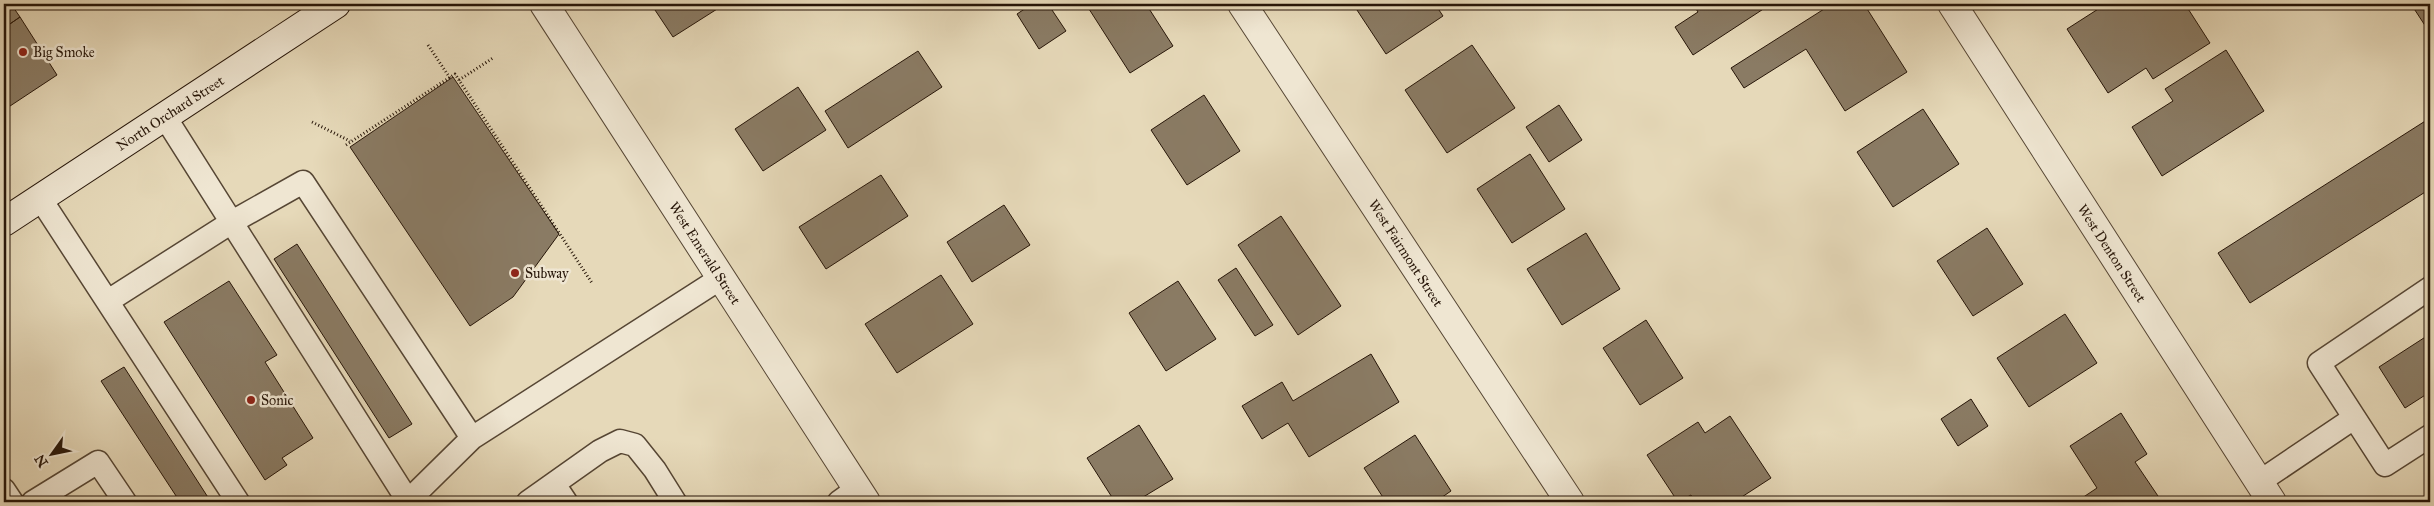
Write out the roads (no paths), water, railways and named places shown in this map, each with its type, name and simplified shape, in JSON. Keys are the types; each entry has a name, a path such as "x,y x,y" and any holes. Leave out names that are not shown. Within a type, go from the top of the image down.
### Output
{"street":[{"name":"North Orchard Street","path":"4,222 336,4"},
{"name":"West Emerald Street","path":"544,4 721,278 854,498"},
{"name":"West Fairmont Street","path":"1242,4 1570,502"},
{"name":"West Denton Street","path":"1952,4 2265,492"}],"lane":[{"path":"165,117 407,501 472,438 721,278"},
{"path":"108,301 232,222 303,182 472,438"},
{"path":"40,198 238,502"},
{"path":"2430,288 2319,363 2385,466 2430,436"},
{"path":"2265,492 2354,418"},
{"path":"528,502 560,493 600,451 620,441 635,445 655,470 675,502"},
{"path":"33,502 98,462 125,502"},
{"path":"4,490 12,502"}],"place":[{"name":"Big Smoke","path":"23,52"},
{"name":"Subway","path":"515,273"},
{"name":"Sonic","path":"251,400"}]}
